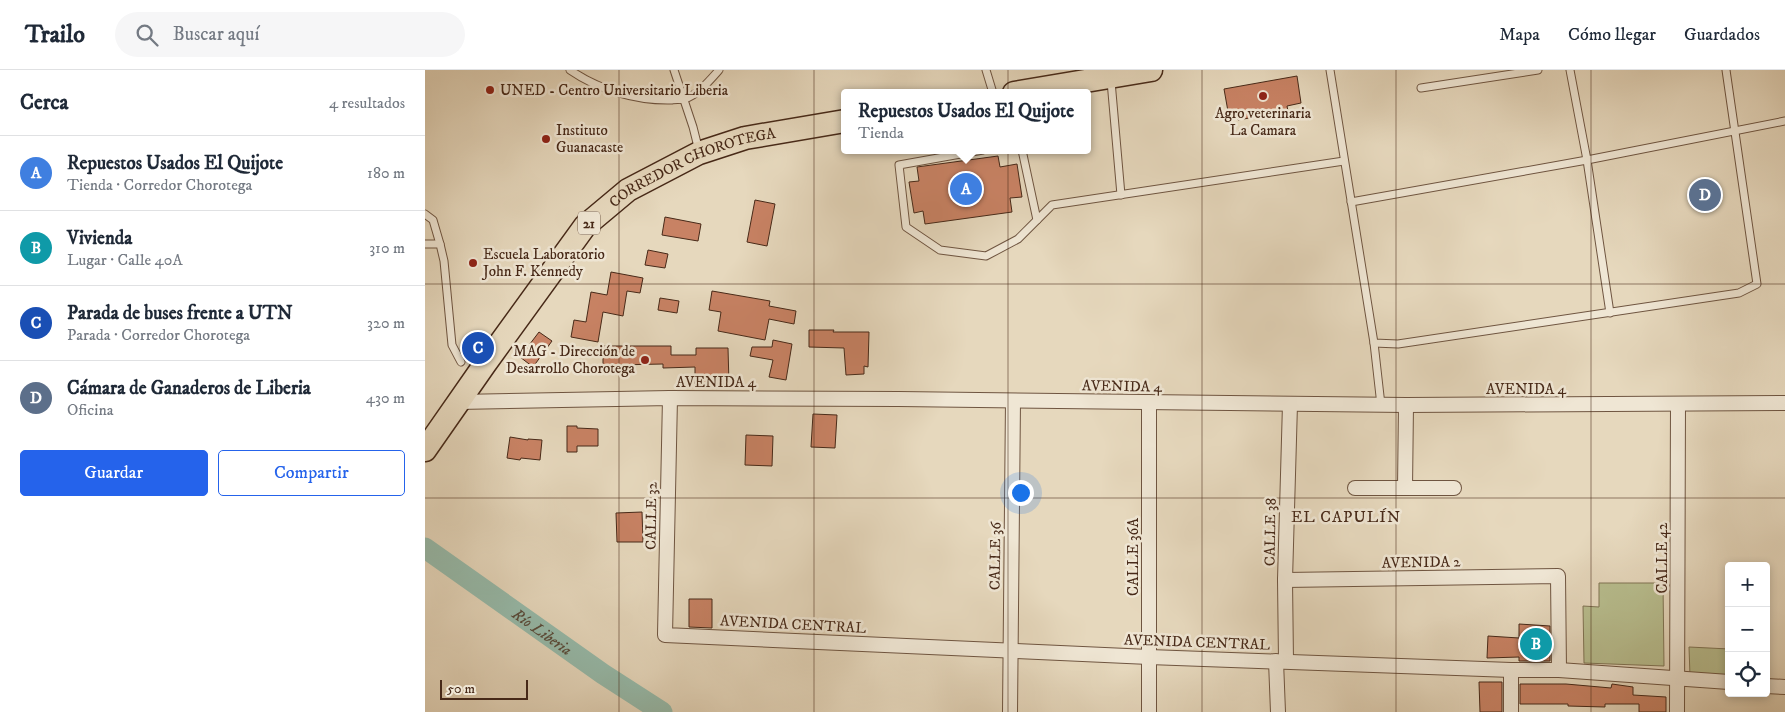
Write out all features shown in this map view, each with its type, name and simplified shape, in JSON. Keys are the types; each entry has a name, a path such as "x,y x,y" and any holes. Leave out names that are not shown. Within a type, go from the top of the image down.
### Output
{"main road":[{"path":"1039,89 1151,70"},
{"name":"CORREDOR CHOROTEGA","path":"425,450 585,226 628,190 699,153 745,138 841,122"}],"street":[{"name":"AVENIDA 4","path":"458,402 670,398 899,398 1381,405 1785,403"},
{"name":"CALLE 32","path":"665,635 670,398"},
{"name":"CALLE 36","path":"1010,712 1013,401"},
{"name":"CALLE 36A","path":"1149,402 1149,712"},
{"name":"CALLE 38","path":"1278,712 1285,580 1289,404"},
{"name":"CALLE 42","path":"1677,712 1678,404"},
{"path":"1405,488 1406,405"},
{"path":"1355,488 1454,488"},
{"name":"AVENIDA 2","path":"1285,580 1558,576 1559,670"},
{"name":"AVENIDA CENTRAL","path":"665,635 1149,657 1511,670 1559,670 1725,682"},
{"path":"1511,670 1511,712"},
{"path":"1770,686 1785,687"}],"lane":[{"path":"570,70 585,80 627,95 654,100 684,99 705,86 719,70"},
{"path":"674,70 699,153"},
{"path":"986,70 992,89"},
{"path":"1330,70 1374,344 1381,405"},
{"path":"1421,88 1538,70"},
{"path":"1570,70 1587,160 1610,313"},
{"path":"1374,344 1398,344 1739,293 1757,284 1727,70"},
{"path":"1110,77 1121,195"},
{"path":"1351,202 1587,160 1785,121"},
{"path":"951,154 899,165 906,227 940,250 986,256 1018,239 1051,206 1345,161"},
{"path":"1023,154 1037,220"},
{"path":"425,214 433,220 440,244 444,261 452,345 461,362"},
{"path":"425,244 440,244"}],"green space":[{"path":"1599,583 1663,583 1664,666 1584,663 1583,606 1599,607"},
{"path":"1689,647 1725,649 1725,678 1690,676"}],"building":[{"name":"Agro veterinaria La Camara","path":"1297,76 1301,103 1287,106 1288,111 1238,120 1237,115 1229,117 1224,89"},
{"path":"998,156 1000,167 1017,164 1022,197 1010,198 1012,212 925,224 923,211 914,213 909,182 919,181 917,167"},
{"path":"755,200 775,204 767,246 747,242"},
{"path":"665,217 701,224 698,241 662,235"},
{"path":"648,250 668,254 665,268 645,265"},
{"path":"611,272 643,278 640,293 627,291 623,316 603,312 598,342 571,337 574,320 586,322 591,292 607,295"},
{"path":"712,291 770,301 769,306 796,311 794,324 769,319 765,340 718,331 721,312 709,310"},
{"name":"MAG - Dirección de Desarrollo Chorotega","path":"660,298 679,301 677,313 658,310"},
{"path":"809,330 869,332 868,367 864,366 864,374 846,375 844,348 809,347"},
{"name":"MAG - Dirección de Desarrollo Chorotega","path":"539,332 552,341 533,367 520,357"},
{"path":"773,340 792,344 786,380 769,377 773,360 750,356 752,347 772,347"},
{"path":"603,346 671,346 671,355 696,355 696,348 728,348 729,384 695,384 695,367 663,368 663,364 614,365 613,368 603,368"},
{"path":"813,414 837,415 835,448 811,447"},
{"path":"567,426 598,429 598,446 577,446 577,452 567,452"},
{"path":"746,435 773,436 772,466 745,465"},
{"path":"510,437 542,440 540,460 507,458"},
{"path":"642,512 643,542 617,542 616,513"},
{"path":"689,599 712,599 712,628 689,627"},
{"path":"1519,624 1550,626 1550,661 1519,661 1519,657 1487,658 1488,636 1519,638"},
{"path":"1479,682 1502,682 1502,712 1480,712"},
{"path":"1520,684 1566,684 1611,688 1612,684 1633,687 1633,695 1666,697 1666,712 1639,712 1639,704 1605,704 1605,707 1568,706 1568,704 1520,704"}],"waterway":[{"name":"Río Liberia","path":"425,548 603,674 662,712"}],"place":[{"name":"UNED - Centro Universitario Liberia","path":"490,90"},
{"name":"Agro veterinaria La Camara","path":"1263,96"},
{"name":"Instituto Guanacaste","path":"546,139"},
{"name":"Repuestos Usados El Quijote","path":"966,189"},
{"name":"Cámara de Ganaderos de Liberia","path":"1705,195"},
{"name":"Escuela Laboratorio John F. Kennedy","path":"473,263"},
{"name":"Parada de buses frente a UTN","path":"478,348"},
{"name":"MAG - Dirección de Desarrollo Chorotega","path":"645,360"},
{"name":"Vivienda","path":"1536,644"}],"district":[{"name":"EL CAPULÍN","path":"1346,516"}]}
